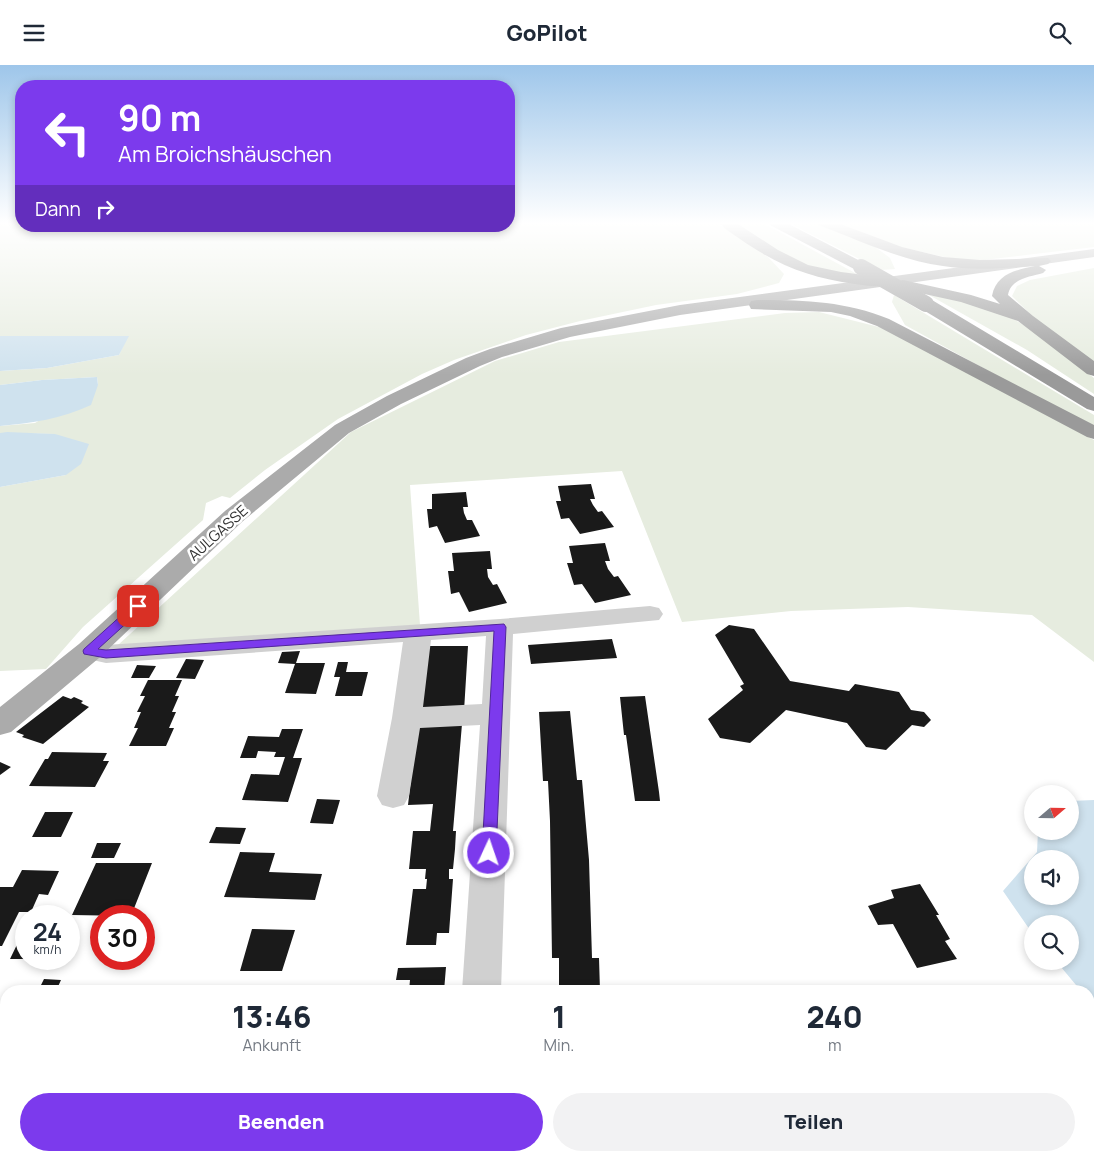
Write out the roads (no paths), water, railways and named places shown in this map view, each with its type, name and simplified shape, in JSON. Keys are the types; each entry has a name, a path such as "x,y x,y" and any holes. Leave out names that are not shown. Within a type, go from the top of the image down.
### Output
{"highway":[{"path":"761,301 786,287 793,277 791,273"},
{"path":"823,273 888,289 964,297 1028,321"},
{"path":"872,273 1094,405"},
{"path":"896,328 885,316 888,289 899,273"},
{"path":"1022,273 1003,283 1000,288 1000,296 1028,321 1094,370"},
{"path":"761,301 818,305 862,314 896,328 1094,433"}],"main road":[{"name":"AULGASSE","path":"0,724 88,651 234,517 342,429 394,400 456,370 546,342 685,314 761,301 888,289 986,273"}],"street":[{"path":"88,651 106,654 500,627 650,614"},
{"path":"482,985 500,627"},
{"path":"393,795 407,718 418,633"},
{"path":"407,718 496,714"}],"water":[{"path":"0,336 129,336 119,355 47,368 0,371"},
{"path":"97,377 98,385 91,405 69,414 46,420 0,426 0,385 42,380"},
{"path":"0,433 55,434 89,444 81,464 66,475 0,487"},
{"path":"1094,800 1094,985 1076,985 1064,970 1079,970 1079,915 1024,915 1024,921 1003,891 1024,867 1024,905 1079,905 1079,850 1037,850 1038,840 1079,840 1079,801"}]}
